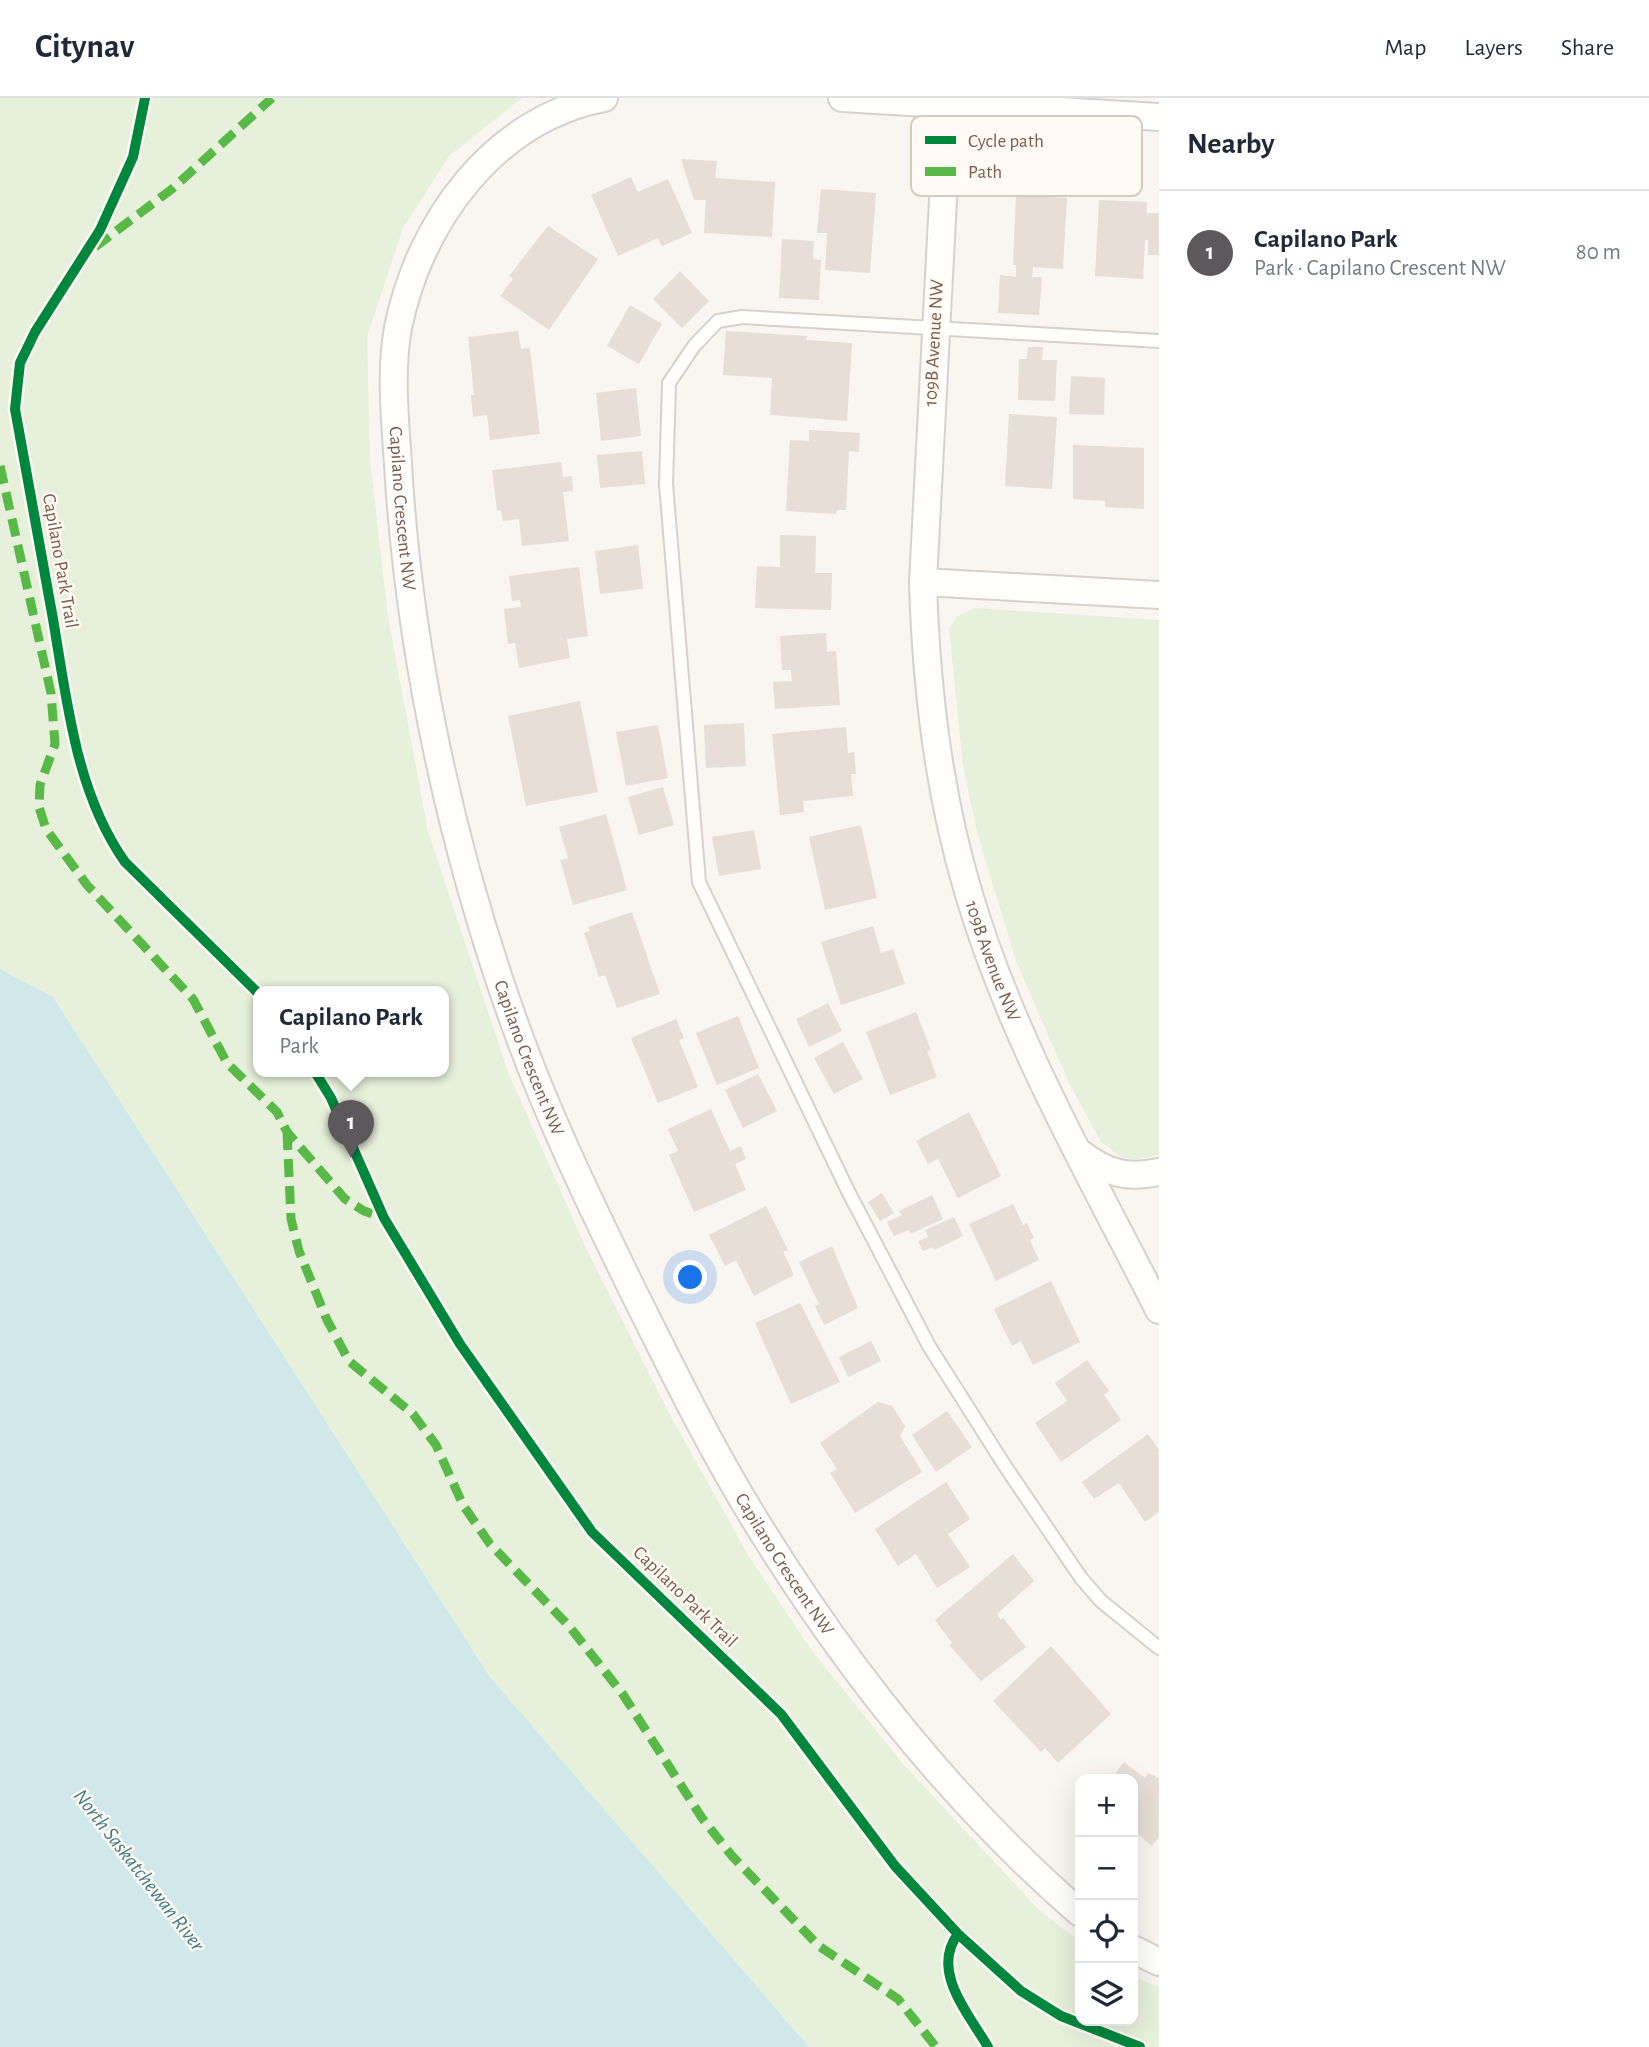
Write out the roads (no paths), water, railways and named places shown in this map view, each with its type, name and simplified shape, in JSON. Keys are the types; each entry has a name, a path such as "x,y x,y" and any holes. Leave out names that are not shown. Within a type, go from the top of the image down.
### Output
{"street":[{"name":"Capilano Crescent NW","path":"604,98 557,110 503,146 458,193 418,259 397,333 394,371 401,521 414,615 445,780 477,898 520,1037 578,1176 658,1341 752,1514 808,1602 903,1727 992,1827 1075,1908"},
{"path":"842,98 1159,117"},
{"name":"109B Avenue NW","path":"947,116 948,104"},
{"name":"109B Avenue NW","path":"943,196 923,582 924,635 938,760 968,891 1025,1043 1159,1310"},
{"path":"923,582 1159,595"},
{"path":"1080,1153 1101,1170 1119,1175 1159,1172"},
{"path":"1138,1952 1159,1962"}],"lane":[{"path":"1159,341 742,317 719,321 694,346 669,383 666,484 699,882 848,1191 929,1346 1005,1466 1081,1578 1101,1601 1159,1648"}],"water":[{"name":"North Saskatchewan River","path":"0,969 53,997 490,1677 809,2047 0,2047"}],"place":[{"name":"Capilano Park","path":"351,1158"}]}
